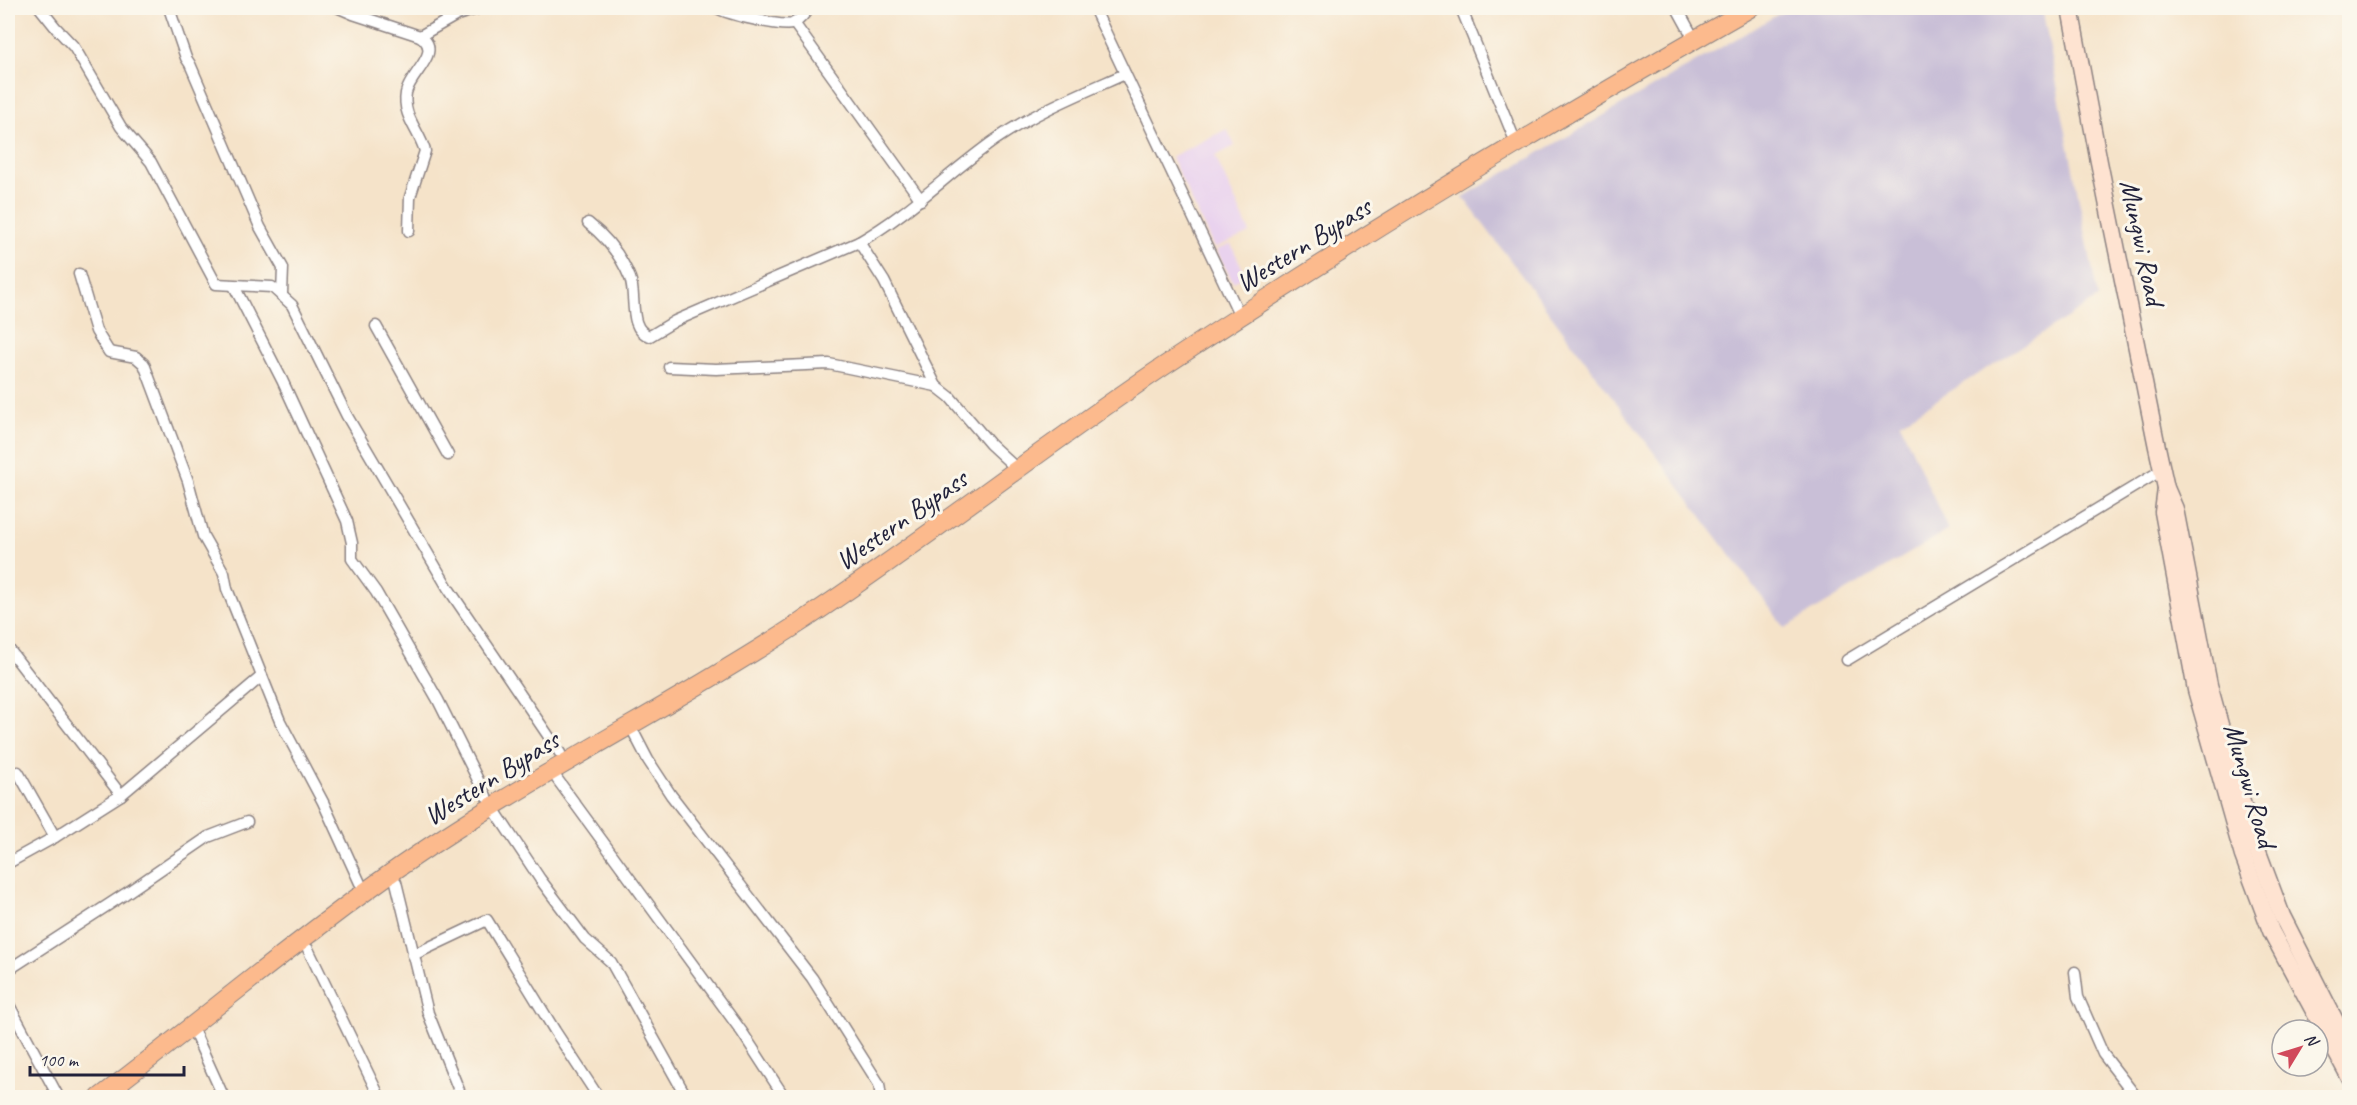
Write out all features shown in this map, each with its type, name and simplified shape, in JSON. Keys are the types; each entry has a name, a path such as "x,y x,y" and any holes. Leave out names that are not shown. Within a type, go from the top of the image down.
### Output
{"main road":[{"name":"Western Bypass","path":"99,1098 255,975 393,872 550,771 796,625 900,556 1017,469 1240,316 1443,187 1750,8"},
{"name":"Mungwi Road","path":"2070,8 2162,470 2166,488 2175,509 2209,685 2238,790 2282,916 2349,1050"},
{"name":"Mungwi Road","path":"2166,488 2163,512 2196,690 2243,856 2271,931 2286,963 2349,1078"}],"street":[{"path":"40,8 74,47 121,127 151,162 216,284 272,287 292,305 347,416 448,588 560,753"},
{"path":"169,8 186,58 260,227 283,268 282,294"},
{"path":"339,8 427,40 429,52 408,85 406,95 406,109 411,124 425,151 410,197 409,231"},
{"path":"420,36 457,15 480,8"},
{"path":"717,8 728,14 787,25 800,19 809,8"},
{"path":"1094,8 1240,316"},
{"path":"1461,8 1516,143"},
{"path":"1677,8 1694,39"},
{"path":"794,23 921,200"},
{"path":"588,223 601,233 625,267 634,295 636,322 639,330 650,336 675,321 738,292 859,242 886,227 992,142 1028,117 1125,74"},
{"path":"859,242 885,281 936,386 950,397 990,444 1017,469"},
{"path":"79,274 96,330 109,352 136,357 144,364 188,481 203,536 224,573 227,589 280,721 323,802 360,883"},
{"path":"234,286 277,371 347,521 352,543 352,559 376,592 438,700 486,796"},
{"path":"376,326 448,455"},
{"path":"669,368 716,369 829,364 936,386"},
{"path":"1847,660 2162,470"},
{"path":"8,648 121,795"},
{"path":"8,863 55,837 121,795 262,676"},
{"path":"635,735 671,795 812,978 879,1084 880,1098"},
{"path":"8,776 18,772 55,837"},
{"path":"557,779 742,1032 785,1098"},
{"path":"497,814 540,879 585,939 611,962 687,1098"},
{"path":"8,970 208,837 247,822"},
{"path":"396,882 428,1012 462,1098"},
{"path":"413,955 487,920 599,1098"},
{"path":"308,949 380,1098"},
{"path":"2074,972 2078,997 2103,1054 2137,1098"},
{"path":"8,1003 59,1098"},
{"path":"195,1034 224,1098"}],"shaded area":[{"path":"1789,8 2042,8 2098,298 1900,423 1948,530 1785,628 1463,197"},
{"path":"1227,129 1235,146 1215,156 1250,233 1214,248 1171,157"},
{"path":"1231,244 1246,276 1233,282 1216,250"}]}
